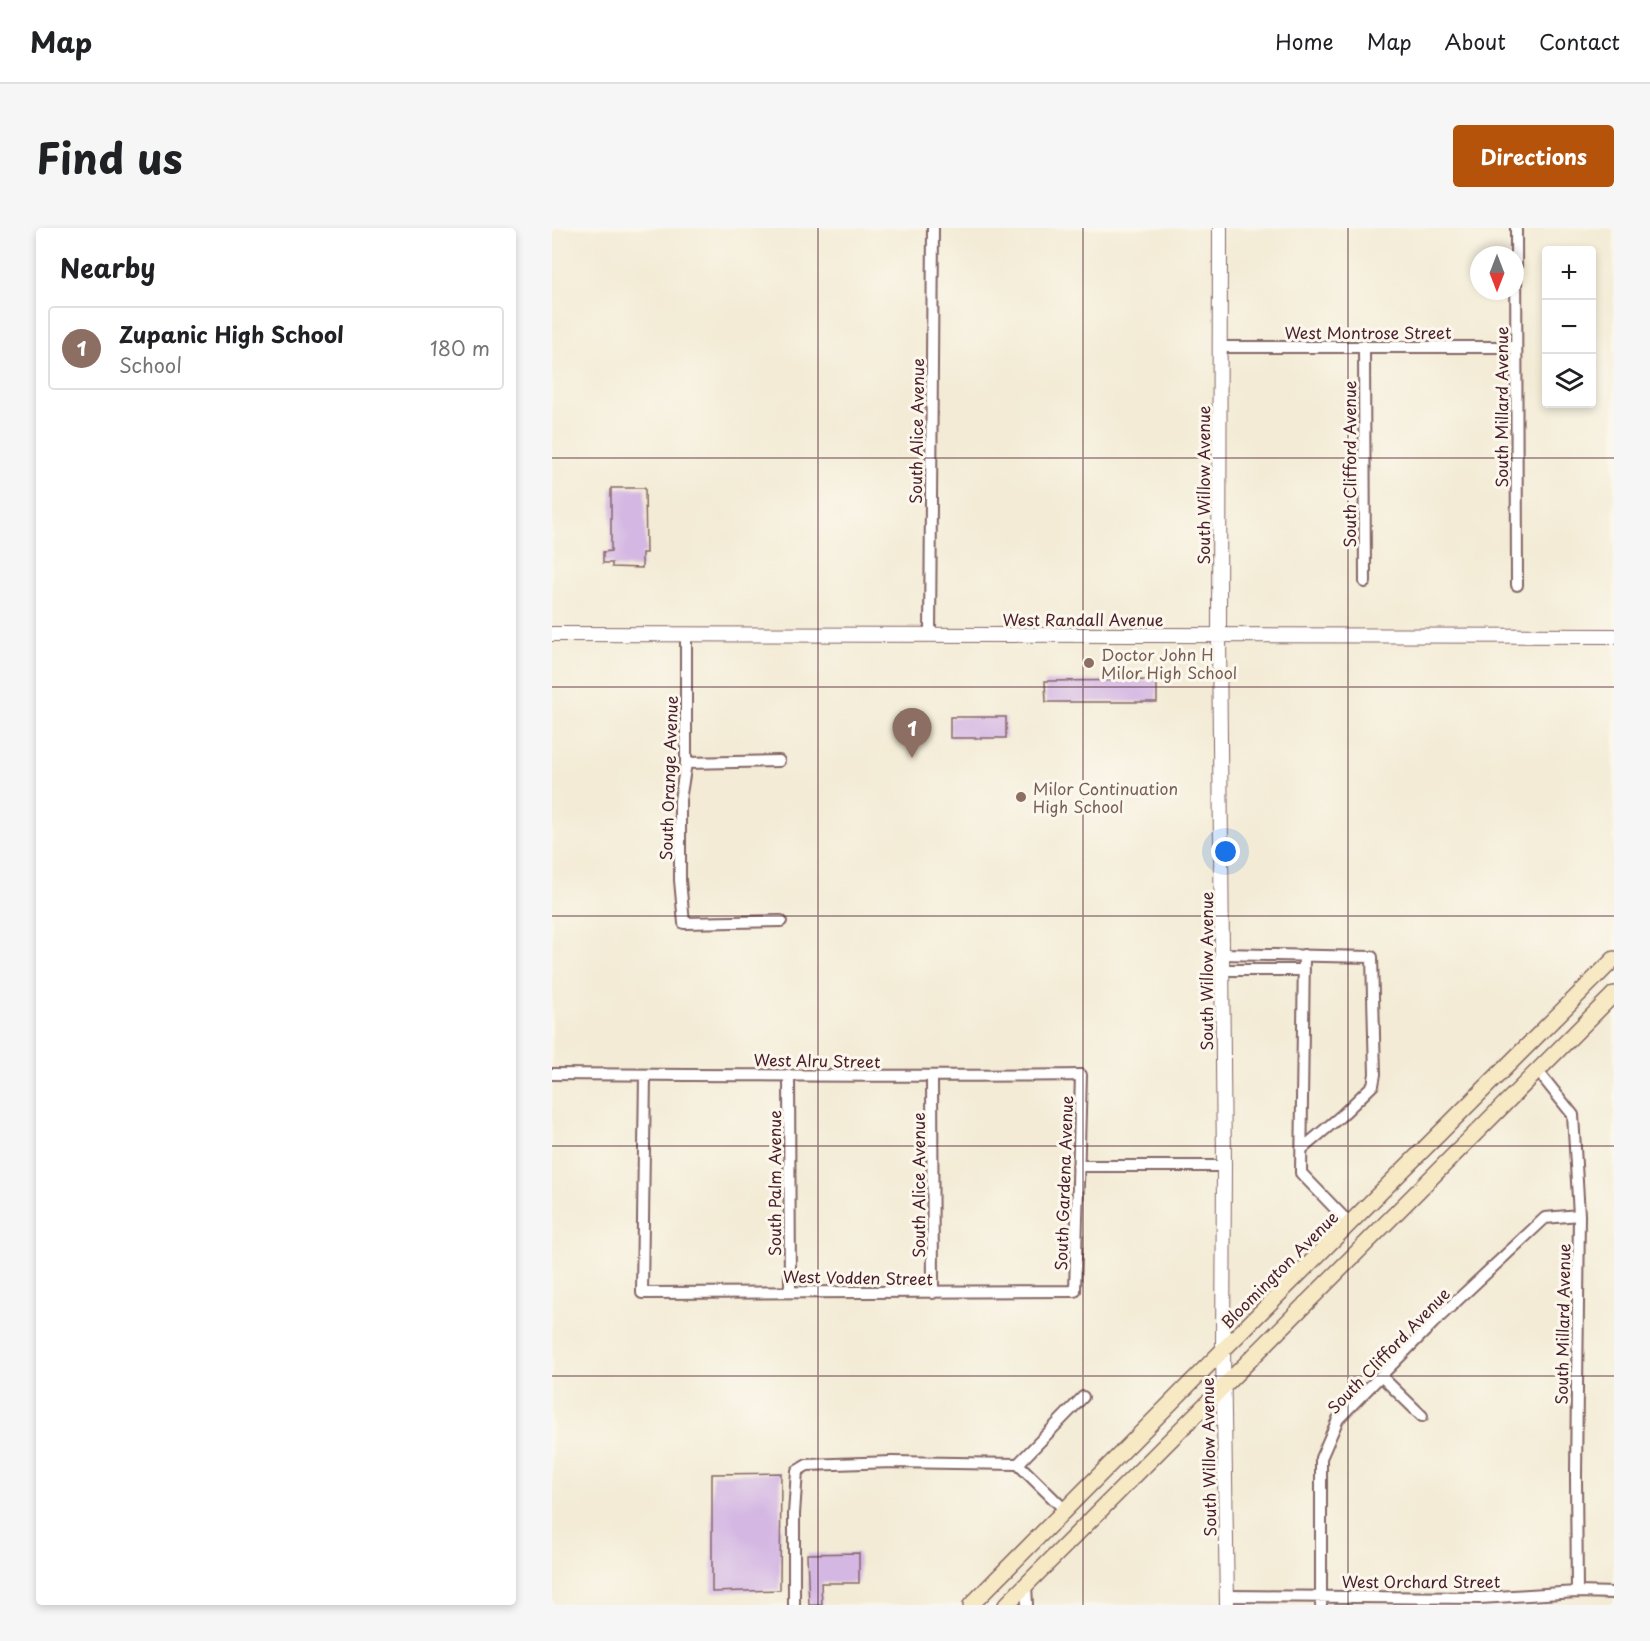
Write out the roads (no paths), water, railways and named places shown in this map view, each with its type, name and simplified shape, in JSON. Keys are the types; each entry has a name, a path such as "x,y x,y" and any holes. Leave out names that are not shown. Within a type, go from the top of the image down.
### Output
{"main road":[{"name":"Bloomington Avenue","path":"971,1605 1222,1350 1614,959"},
{"path":"1006,1605 1614,994"}],"street":[{"name":"South Alice Avenue","path":"930,635 933,228"},
{"name":"South Willow Avenue","path":"1220,228 1219,636 1224,1166 1222,1350 1227,1600"},
{"name":"South Millard Avenue","path":"1516,228 1517,585"},
{"name":"South Clifford Avenue","path":"1364,346 1365,582"},
{"name":"West Montrose Street","path":"1219,347 1516,347"},
{"name":"West Randall Avenue","path":"552,634 1614,636"},
{"name":"South Orange Avenue","path":"686,635 687,763 680,800 680,880 684,923 781,921"},
{"path":"687,763 779,761"},
{"path":"1222,954 1372,957 1375,1074 1373,1085 1303,1148"},
{"path":"1304,955 1302,1173 1350,1224"},
{"path":"1222,970 1304,970"},
{"name":"South Millard Avenue","path":"1537,1070 1573,1115 1579,1215 1577,1592"},
{"name":"West Alru Street","path":"552,1074 932,1077 1081,1075"},
{"name":"West Vodden Street","path":"645,1075 642,1293 1075,1291"},
{"name":"South Palm Avenue","path":"789,1075 790,1291"},
{"name":"South Gardena Avenue","path":"1075,1291 1081,1075"},
{"name":"South Alice Avenue","path":"932,1077 933,1293"},
{"path":"1078,1166 1224,1166"},
{"name":"South Clifford Avenue","path":"1321,1600 1321,1458 1338,1419 1479,1279 1545,1218 1579,1215"},
{"path":"1381,1376 1422,1416"},
{"path":"1018,1464 1083,1397"},
{"path":"794,1605 794,1515 797,1471 807,1465 880,1462 1018,1464 1065,1510"},
{"path":"1026,1585 1026,1605"},
{"name":"West Orchard Street","path":"1227,1600 1481,1601 1577,1592 1614,1593"}],"place":[{"name":"Doctor John H Milor High School","path":"1089,663"},
{"name":"Zupanic High School","path":"912,758"},
{"name":"Milor Continuation High School","path":"1021,797"}]}
